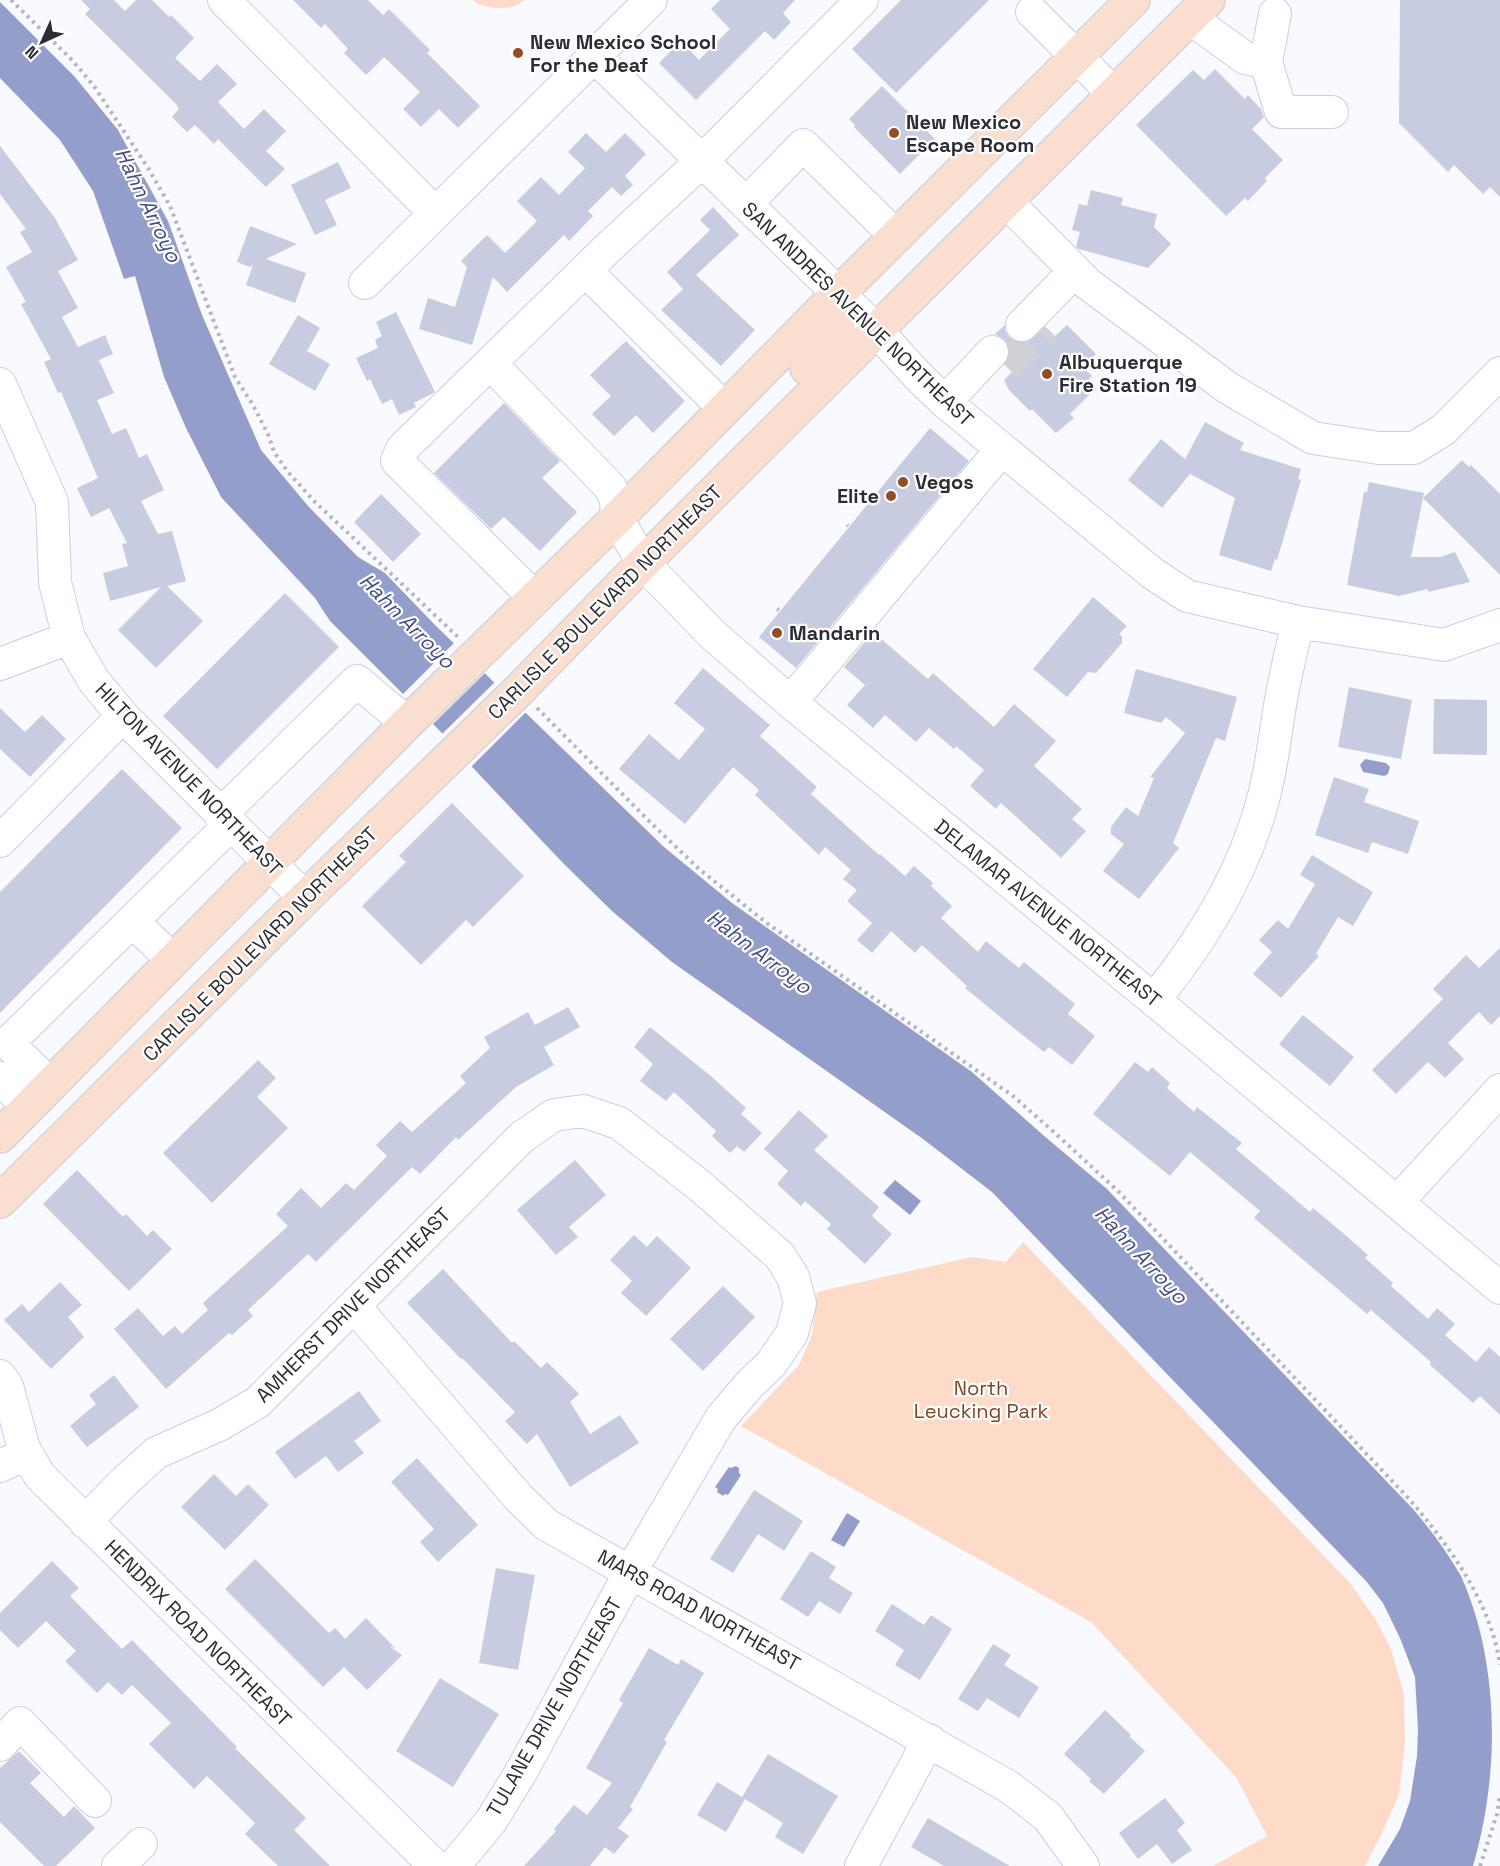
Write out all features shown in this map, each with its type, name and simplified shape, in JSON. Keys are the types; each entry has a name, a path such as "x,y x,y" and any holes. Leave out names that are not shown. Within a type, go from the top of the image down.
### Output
{"main road":[{"path":"0,1136 411,718 617,518 1133,0"},
{"name":"CARLISLE BOULEVARD NORTHEAST","path":"0,1201 305,898 517,692 642,563 1199,9"},
{"path":"772,434 804,371 838,336 838,294"}],"street":[{"path":"224,0 435,213"},
{"path":"365,283 651,0"},
{"path":"535,598 397,460 402,449 585,270 702,161 862,0"},
{"path":"1199,9 1245,58 1266,62"},
{"path":"1032,12 1114,94"},
{"path":"1275,14 1266,62 1281,112 1332,112"},
{"name":"SAN ANDRES AVENUE NORTHEAST","path":"595,57 876,330 920,378 952,408 1152,573 1187,596 1298,622"},
{"path":"746,204 803,145 896,236"},
{"path":"1006,201 1081,278 1228,388 1312,438 1379,448 1414,448 1443,430 1500,373"},
{"path":"585,270 725,409"},
{"path":"1034,326 1081,278"},
{"path":"952,408 999,359"},
{"name":"DELAMAR AVENUE NORTHEAST","path":"490,363 610,487 616,500 617,518 642,563 713,635 789,701 1154,1000 1500,1288"},
{"name":"HILTON AVENUE NORTHEAST","path":"0,384 52,502 56,582 69,638 94,681 123,716 268,864 305,898"},
{"path":"789,701 806,684 1002,449"},
{"path":"1154,1000 1209,921 1231,884 1249,842 1263,798 1298,622 1444,645 1500,625"},
{"path":"0,664 69,638"},
{"path":"39,1096 12,1047 12,1039 132,921 357,681 411,718"},
{"path":"0,841 123,716"},
{"path":"132,921 173,960"},
{"path":"0,1077 39,1096"},
{"path":"1397,1202 1500,1090"},
{"name":"TULANE DRIVE NORTHEAST","path":"454,1866 491,1821 521,1772 631,1571 721,1418 749,1385 771,1364 792,1333 800,1303 793,1277 780,1256 700,1186 619,1123 583,1112 554,1115"},
{"name":"AMHERST DRIVE NORTHEAST","path":"85,1522 156,1453 219,1425 258,1402 522,1137 554,1115"},
{"name":"MARS ROAD NORTHEAST","path":"354,1306 519,1498 547,1525 1009,1787 1048,1817 1083,1866"},
{"name":"HENDRIX ROAD NORTHEAST","path":"0,1376 7,1386 13,1460 40,1476 435,1866"},
{"path":"0,1745 20,1723 95,1800"},
{"path":"861,1866 929,1740"},
{"path":"118,1866 141,1844"}],"path":[{"path":"11,0 72,60 94,86 148,168 170,206 235,377 268,434 274,452 314,501 477,654"},
{"path":"517,692 699,869 768,924 1013,1096 1119,1192 1410,1500 1436,1531 1457,1561 1484,1612 1500,1665"},
{"path":"1480,1866 1497,1814 1500,1795"}],"green space":[{"path":"472,0 525,0 506,8 492,8"},
{"name":"North Leucking Park","path":"1023,1242 1350,1583 1376,1620 1391,1649 1404,1694 1405,1743 1399,1794 1365,1866 1213,1866 1267,1836 1236,1777 1091,1622 741,1426 799,1365 812,1335 817,1292 972,1257 1006,1262"}],"water":[{"name":"Hahn Arroyo","path":"0,2 75,77 118,130 168,221 202,315 261,450 309,507 358,557 385,573 434,624 664,847 732,903 972,1072 1107,1189 1426,1525 1461,1576 1474,1610 1489,1682 1492,1719 1488,1794 1473,1866 1378,1866 1400,1829 1410,1801 1417,1756 1418,1729 1415,1677 1383,1603 1366,1581 992,1192 923,1139 672,962 612,911 563,863 439,730 330,621 315,598 221,497 186,428 164,377 135,276 124,279 93,191 60,140 0,78"},
{"path":"1365,759 1386,763 1390,767 1388,774 1384,776 1363,772 1360,765"},
{"path":"895,1180 921,1201 910,1215 883,1193"},
{"path":"736,1466 741,1475 728,1495 723,1496 717,1492 718,1489 715,1487 729,1467"},
{"path":"847,1513 860,1521 844,1547 831,1540"}],"pier":[{"path":"456,641 487,671 431,726 401,696"},
{"path":"497,680 527,711 470,768 440,736"}],"building":[{"path":"81,0 114,0 125,11 136,0 152,0 169,17 171,15 194,38 175,58 200,81 217,64 237,84 218,102 244,129 264,109 286,131 266,151 285,169 266,187 218,139 214,144 195,125 187,132 172,117 179,109 176,104 85,14 90,9"},
{"path":"293,0 368,0 383,15 389,9 430,50 427,53 480,106 458,128 439,109 421,127 403,109 420,92 384,57 366,75 344,53 348,49 325,24 321,28"},
{"path":"720,0 795,0 783,13 791,22 774,40 765,31 696,100 659,63 681,41 699,60 730,29 711,9"},
{"path":"901,0 989,0 896,93 852,49"},
{"path":"1400,0 1500,0 1500,197 1490,187 1483,194 1454,165 1448,172 1399,123"},
{"path":"1215,69 1245,99 1248,95 1261,109 1264,117 1252,129 1283,160 1265,178 1267,181 1248,201 1245,198 1226,216 1136,125 1193,70 1204,80"},
{"name":"New Mexico Escape Room","path":"882,86 935,139 900,174 849,119"},
{"path":"586,133 606,152 625,133 646,154 625,176 633,185 621,196 612,187 588,211 593,216 569,241 564,235 507,292 493,277 472,345 419,329 428,298 455,307 467,267 461,261 487,235 505,253 537,221 517,201 541,177 559,195 585,168 568,152"},
{"path":"0,146 55,218 78,260 58,271 78,308 62,317 78,347 105,335 113,354 99,360 114,393 97,400 112,434 126,428 139,458 147,454 164,490 141,501 158,534 172,531 186,581 167,586 203,621 156,668 118,630 161,587 110,601 103,573 128,566 122,544 127,543 109,508 91,517 77,488 98,478 61,392 58,393 44,362 51,359 21,304 26,302 6,267 32,252 20,232 26,229 0,194"},
{"path":"338,162 351,188 325,200 337,225 315,235 291,185"},
{"path":"1091,190 1123,198 1121,205 1157,214 1154,227 1171,244 1148,268 1076,247 1080,232 1072,230 1079,204 1087,206"},
{"path":"713,207 739,235 696,275 755,330 721,366 661,310 683,289 667,272 710,230 700,220"},
{"path":"250,226 297,244 266,259 306,273 295,303 246,285 253,265 250,267 237,262"},
{"path":"396,312 435,392 414,403 416,407 399,415 392,399 382,404 370,379 367,381 356,358 378,348 375,340 382,336 376,322"},
{"path":"298,315 320,328 307,351 330,364 315,391 269,364"},
{"path":"1005,325 1009,337 1018,342 1027,342 1046,327 1055,336 1067,325 1096,354 1083,367 1092,376 1084,384 1092,392 1070,414 1074,418 1056,433 1009,390 1004,380 1012,372 1005,365 1009,357 1009,347 1004,339 995,334"},
{"path":"626,341 685,401 653,433 636,415 614,436 592,414 611,396 590,375"},
{"path":"504,403 560,461 542,478 577,512 540,551 504,517 491,529 434,473"},
{"path":"1205,422 1244,443 1240,450 1301,469 1298,479 1301,480 1277,560 1275,559 1271,571 1219,555 1235,498 1190,474 1162,508 1128,480 1161,439 1185,459"},
{"path":"930,428 969,461 796,668 759,637"},
{"path":"1462,460 1469,467 1471,465 1500,494 1500,575 1423,498"},
{"path":"1369,482 1424,493 1411,557 1440,557 1455,552 1470,582 1399,596 1347,585 1364,492 1367,492"},
{"path":"381,494 421,534 393,562 354,522"},
{"path":"285,593 339,647 217,769 163,716"},
{"path":"1093,597 1127,626 1119,634 1122,636 1122,643 1096,673 1088,672 1067,697 1033,669"},
{"path":"873,632 928,679 933,673 994,727 1014,704 1056,741 1034,766 1082,809 1072,819 1086,831 1061,858 1001,803 996,809 970,786 984,770 956,746 954,749 929,728 916,742 885,715 873,728 847,705 865,685 844,667"},
{"path":"703,668 770,725 760,736 817,787 811,794 905,876 914,866 933,883 931,886 952,906 941,918 978,952 986,941 1019,968 1024,962 1075,1004 1068,1014 1095,1036 1072,1065 1049,1047 1044,1052 1010,1025 965,988 967,986 922,945 915,953 891,931 872,953 857,940 872,923 847,901 857,890 843,879 851,870 825,847 819,855 755,795 759,790 733,767 685,824 619,769 649,734 679,760 705,729 674,703"},
{"path":"1136,669 1237,697 1225,741 1216,738 1173,843 1179,848 1139,899 1103,871 1124,844 1111,834 1111,827 1126,807 1138,816 1154,778 1150,777 1185,733 1166,717 1161,723 1124,713"},
{"path":"1349,687 1412,700 1401,759 1338,747"},
{"path":"1434,699 1487,700 1487,755 1433,754"},
{"path":"0,708 25,732 42,715 66,739 30,777 0,749"},
{"path":"122,769 182,828 0,1013 0,892"},
{"path":"1334,777 1369,789 1364,802 1419,821 1408,854 1372,842 1368,853 1315,835"},
{"path":"452,803 524,876 473,927 466,920 421,965 362,906 406,862 399,856"},
{"path":"1312,855 1373,892 1353,926 1338,917 1316,954 1319,956 1281,998 1253,974 1272,952 1259,940 1278,920 1288,929 1315,884 1300,875"},
{"path":"1500,948 1500,1016 1491,1025 1479,1012 1448,1043 1464,1059 1445,1078 1428,1062 1396,1094 1372,1070 1443,999 1433,989 1466,955 1479,968"},
{"path":"568,1007 580,1027 544,1047 554,1065 516,1087 458,1140 456,1137 420,1174 412,1167 316,1262 308,1254 248,1310 253,1316 232,1335 229,1333 166,1389 114,1329 138,1308 163,1336 175,1326 182,1334 208,1310 203,1303 288,1226 276,1214 301,1188 321,1208 346,1183 354,1190 387,1156 376,1145 400,1121 412,1132 466,1083 460,1076 490,1048 484,1037 528,1012 535,1025"},
{"path":"1303,1015 1354,1057 1330,1086 1279,1044"},
{"path":"650,1027 746,1108 741,1114 762,1133 744,1152 737,1146 730,1153 712,1136 716,1131 674,1092 666,1101 640,1081 653,1064 634,1047"},
{"path":"258,1060 276,1078 257,1097 288,1128 212,1203 163,1153"},
{"path":"1135,1062 1148,1072 1152,1067 1170,1083 1167,1088 1194,1112 1197,1107 1242,1143 1236,1149 1310,1212 1313,1208 1368,1255 1365,1258 1393,1283 1391,1286 1428,1319 1437,1308 1455,1324 1445,1335 1476,1362 1489,1347 1500,1357 1500,1415 1480,1396 1473,1403 1430,1365 1431,1362 1371,1310 1367,1314 1254,1218 1260,1211 1190,1152 1170,1176 1093,1114"},
{"path":"799,1110 828,1136 814,1150 879,1207 872,1216 892,1234 865,1264 827,1229 831,1224 805,1201 801,1206 777,1184 788,1171 764,1149"},
{"path":"575,1160 606,1195 569,1227 578,1237 556,1255 517,1210"},
{"path":"77,1170 123,1217 126,1214 147,1236 153,1230 172,1249 129,1291 43,1204"},
{"path":"634,1235 647,1247 657,1236 691,1268 646,1316 621,1293 632,1281 610,1260"},
{"path":"443,1269 512,1343 514,1341 541,1368 547,1362 579,1394 570,1402 590,1434 620,1415 639,1443 570,1487 537,1434 527,1444 505,1421 515,1412 407,1303"},
{"path":"60,1282 82,1305 68,1317 84,1337 51,1369 4,1320 22,1304 29,1312"},
{"path":"723,1286 755,1317 703,1371 670,1339"},
{"path":"114,1375 139,1407 87,1447 70,1426 96,1404 89,1395"},
{"path":"359,1391 381,1421 354,1441 364,1453 338,1472 326,1456 295,1479 275,1452"},
{"path":"417,1458 478,1525 438,1562 420,1542 434,1529 391,1482"},
{"path":"214,1474 236,1496 248,1484 269,1505 225,1550 181,1507"},
{"path":"754,1490 803,1521 784,1551 758,1534 733,1573 710,1559"},
{"path":"811,1551 836,1567 829,1578 853,1593 840,1614 819,1601 808,1617 780,1599"},
{"path":"255,1559 329,1633 335,1628 345,1639 366,1618 395,1648 389,1646 402,1655 367,1690 344,1667 323,1687 225,1589"},
{"path":"52,1561 79,1588 70,1596 122,1649 132,1640 237,1747 235,1748 306,1818 294,1830 330,1866 278,1866 245,1834 255,1823 207,1776 194,1789 149,1744 171,1723 132,1685 122,1695 108,1682 97,1693 65,1661 76,1651 46,1621 18,1648 0,1630 0,1613"},
{"path":"496,1568 535,1575 518,1670 479,1663"},
{"path":"892,1604 924,1625 931,1615 952,1629 920,1680 895,1665 904,1650 875,1631"},
{"path":"993,1644 1011,1655 1004,1665 1039,1687 1019,1718 987,1698 978,1711 958,1699"},
{"path":"649,1648 678,1665 681,1659 704,1673 664,1740 667,1742 630,1807 633,1809 618,1828 629,1836 614,1854 605,1847 590,1866 524,1866 556,1831 554,1829 574,1805 587,1815 612,1783 586,1768 623,1703 619,1700"},
{"path":"440,1678 499,1714 453,1787 396,1751"},
{"path":"1105,1710 1145,1751 1104,1794 1064,1754"},
{"path":"19,1751 41,1773 30,1783 64,1817 74,1806 95,1828 56,1866 44,1866 0,1822 0,1768"},
{"path":"768,1754 838,1796 803,1854 775,1837 783,1823 745,1799 726,1832 697,1815 717,1782 742,1797"},
{"path":"1165,1798 1185,1823 1177,1830 1192,1850 1172,1864 1157,1844 1138,1859 1119,1833"},
{"path":"928,1818 1010,1866 944,1866 911,1847"}],"tunnel":[{"path":"1006,366 1046,328"}],"place":[{"name":"New Mexico School For the Deaf","path":"518,53"},
{"name":"New Mexico Escape Room","path":"894,133"},
{"name":"Albuquerque Fire Station 19","path":"1047,374"},
{"name":"Vegos","path":"903,482"},
{"name":"Elite","path":"891,496"},
{"name":"Mandarin","path":"777,633"}]}
